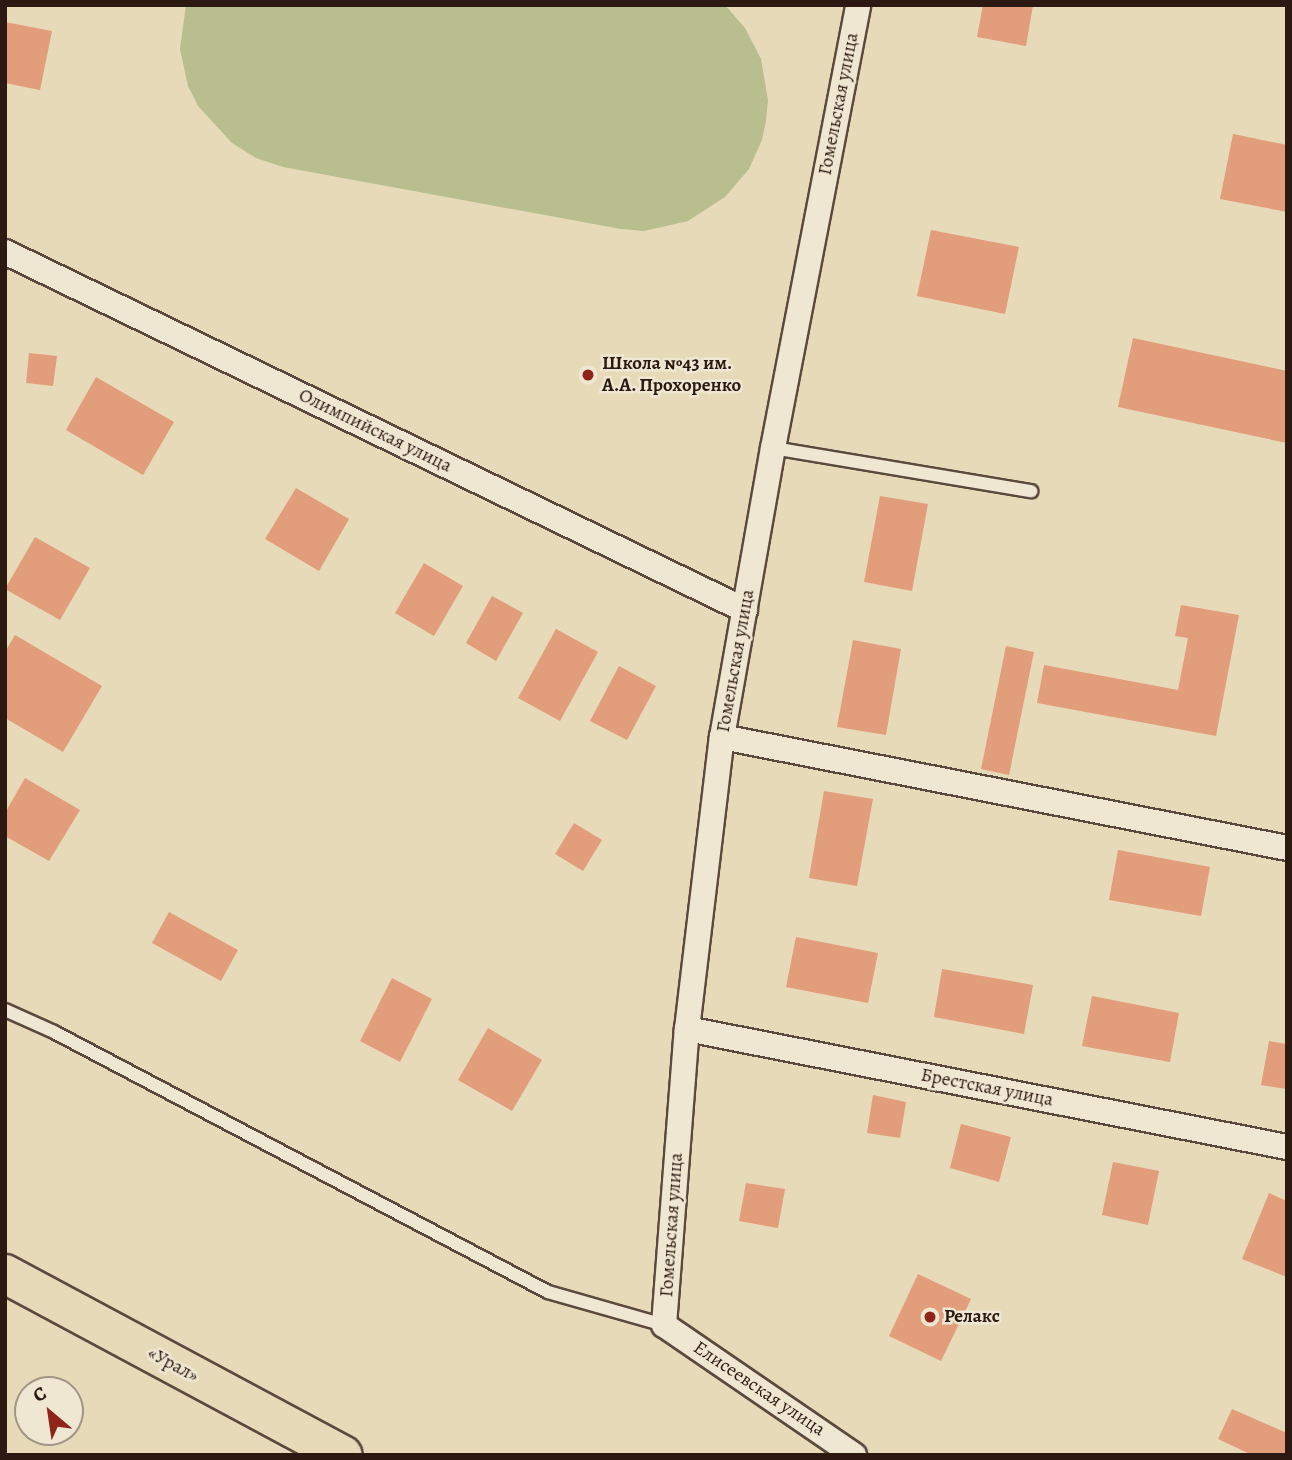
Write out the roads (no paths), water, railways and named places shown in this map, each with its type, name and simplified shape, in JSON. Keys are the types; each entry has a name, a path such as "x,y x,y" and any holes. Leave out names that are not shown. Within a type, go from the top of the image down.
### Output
{"main road":[{"name":"«Урал»","path":"5,1275 342,1455"}],"street":[{"name":"Гомельская улица","path":"664,1325 687,1029 722,737 773,447 858,5"},
{"name":"Олимпийская улица","path":"5,252 745,610"},
{"path":"722,737 1287,848"},
{"name":"Брестская улица","path":"687,1029 1287,1147"},
{"name":"Елисеевская улица","path":"664,1325 854,1455"}],"lane":[{"path":"773,447 1031,491"},
{"path":"5,1010 54,1032 548,1292 664,1325"}],"place":[{"name":"Школа №43 им. А.А. Прохоренко","path":"588,375"},
{"name":"Релакс","path":"930,1317"}]}
